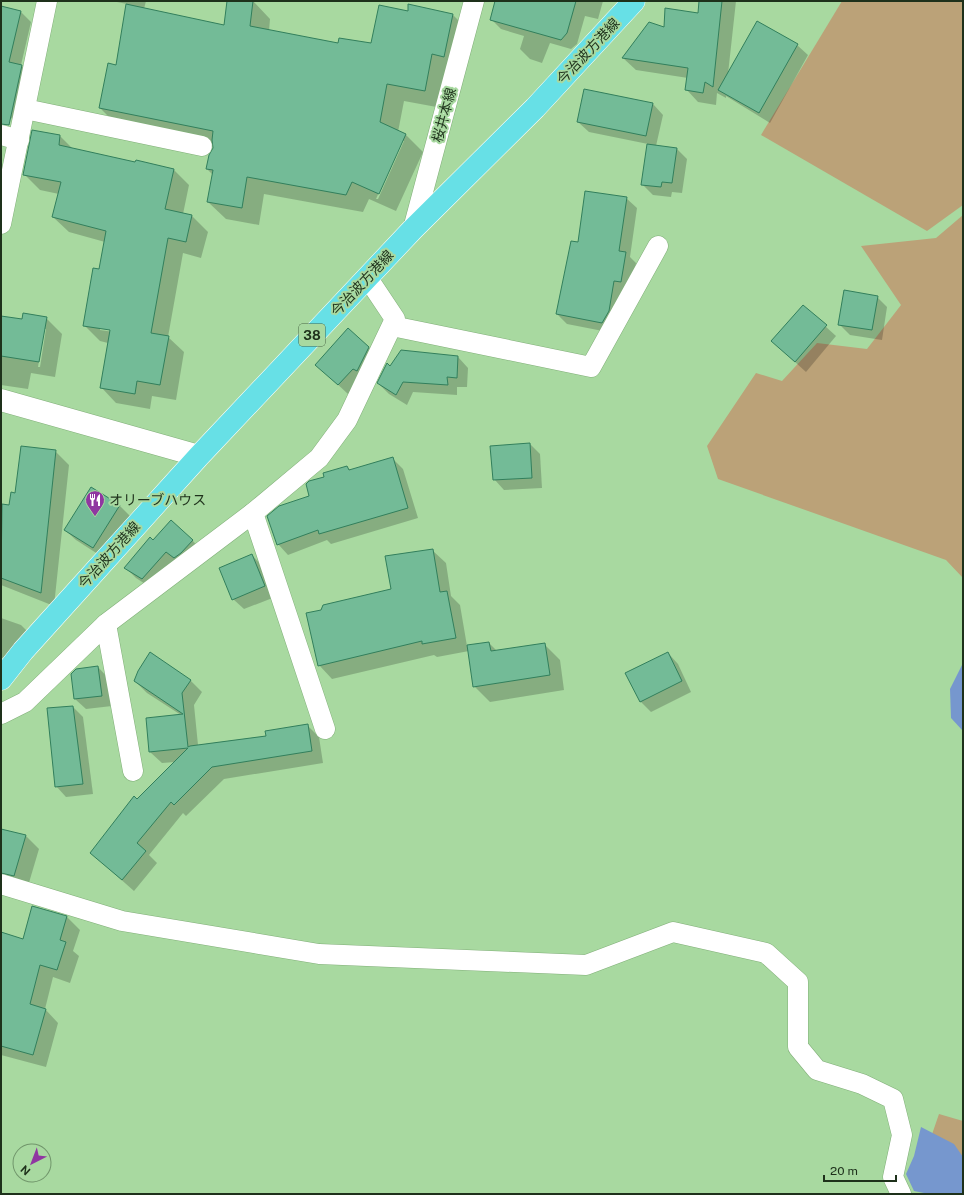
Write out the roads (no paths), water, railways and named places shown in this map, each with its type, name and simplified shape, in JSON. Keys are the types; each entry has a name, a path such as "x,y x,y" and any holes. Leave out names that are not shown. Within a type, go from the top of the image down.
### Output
{"main road":[{"name":"今治波方港線","path":"1,679 23,651 198,456 413,229 535,108 634,1"}],"street":[{"path":"1,224 10,137 25,110 47,1"},
{"name":"桜井本線","path":"413,229 474,1"},
{"path":"25,110 202,146"},
{"path":"392,326 591,367 658,246"},
{"path":"1,714 24,702 106,624 253,513 319,458 347,420 395,319 367,277"},
{"path":"1,400 198,456"},
{"path":"253,513 325,729"},
{"path":"106,624 133,771"},
{"path":"1,884 122,921 319,954 586,965 673,932 766,953 798,982 798,1047 817,1070 862,1084 893,1099 902,1135 893,1177 900,1194"}],"water":[{"path":"963,663 963,731 951,718 950,689"},
{"path":"921,1127 954,1144 963,1157 963,1194 929,1194 914,1191 906,1174 914,1156"}],"place":[{"name":"オリーブハウス","path":"95,517"}]}
